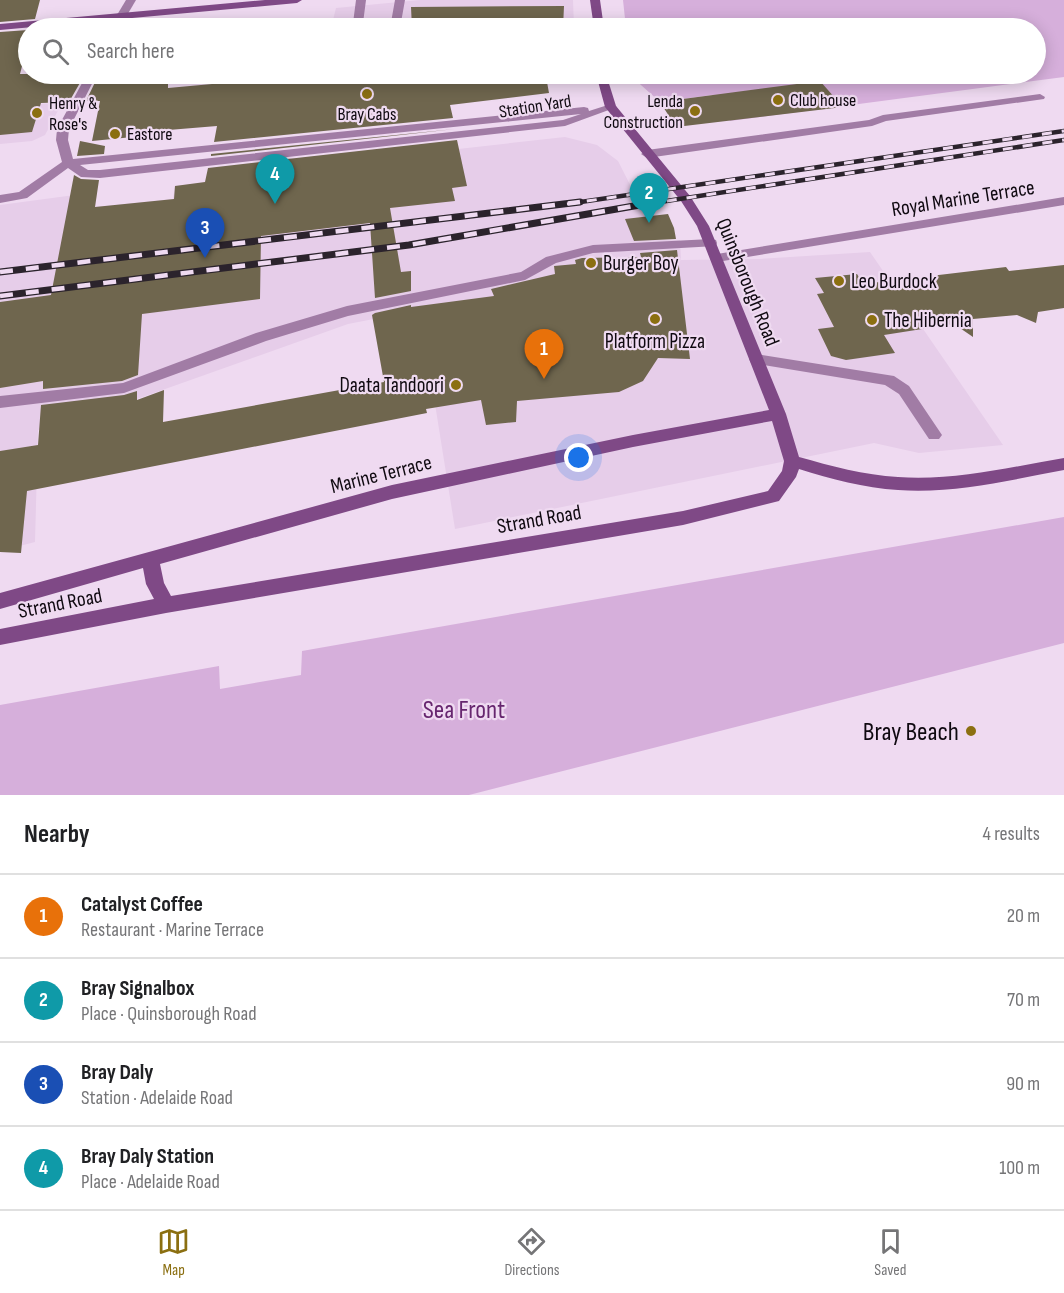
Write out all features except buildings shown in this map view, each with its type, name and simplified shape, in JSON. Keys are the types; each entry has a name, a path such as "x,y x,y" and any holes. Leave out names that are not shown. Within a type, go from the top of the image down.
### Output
{"street":[{"path":"120,18 131,0"},
{"path":"92,18 297,0"},
{"path":"359,18 361,0"},
{"path":"397,18 400,0"},
{"path":"595,0 598,18"},
{"path":"0,27 18,25"},
{"path":"0,199 23,195 68,163 63,149 62,135 87,84"},
{"name":"Quinsborough Road","path":"604,84 611,108 698,216 711,243 778,414 792,461"},
{"path":"647,154 1040,97"},
{"name":"Station Yard","path":"68,163 85,174 100,174 565,123 611,108"},
{"name":"Royal Marine Terrace","path":"717,258 1064,201"},
{"path":"0,402 124,388 261,337 347,311 525,276 551,260 592,249 711,243"},
{"path":"756,359 889,380 904,390 934,435"},
{"name":"Marine Terrace","path":"0,601 392,492 633,441 778,414"},
{"path":"792,461 840,475 900,484 960,481 1064,464"},
{"name":"Strand Road","path":"0,637 166,605 683,518 773,496 790,473 792,461"},
{"path":"150,559 155,584 166,605"}],"shaded area":[{"path":"420,0 573,0 574,18 334,18 336,8"},
{"path":"62,103 45,135 32,141 0,144 0,105"},
{"path":"565,137 597,145 618,161 658,240 680,240 681,260 759,259 870,252 1003,445 919,453 874,443 455,529 420,310 348,324 92,415 38,430 35,542 0,551 0,205 97,192 95,207 173,199 175,186 380,164 377,158"}],"green space":[{"path":"623,0 1064,0 1064,77 1046,79 1046,18 625,18"},
{"path":"640,84 1011,84 730,121 712,95 660,102"},
{"name":"Sea Front","path":"1064,517 1064,643 469,795 0,795 0,705 219,666 220,689 301,675 302,651"}],"railway":[{"path":"567,204 1064,131"},
{"path":"647,204 1064,140"},
{"path":"0,272 580,202"},
{"path":"0,296 409,245 657,202"}],"place":[{"name":"Bray Cabs","path":"367,94"},
{"name":"Club house","path":"778,100"},
{"name":"Lenda Construction","path":"695,111"},
{"name":"Henry & Rose's","path":"37,113"},
{"name":"Eastore","path":"115,134"},
{"name":"Bray Daly Station","path":"275,204"},
{"name":"Bray Signalbox","path":"649,223"},
{"name":"Bray Daly","path":"205,258"},
{"name":"Burger Boy","path":"591,263"},
{"name":"Leo Burdock","path":"839,281"},
{"name":"Platform Pizza","path":"655,319"},
{"name":"The Hibernia","path":"872,320"},
{"name":"Catalyst Coffee","path":"544,379"},
{"name":"Daata Tandoori","path":"456,385"},
{"name":"Bray Beach","path":"971,731"}]}
